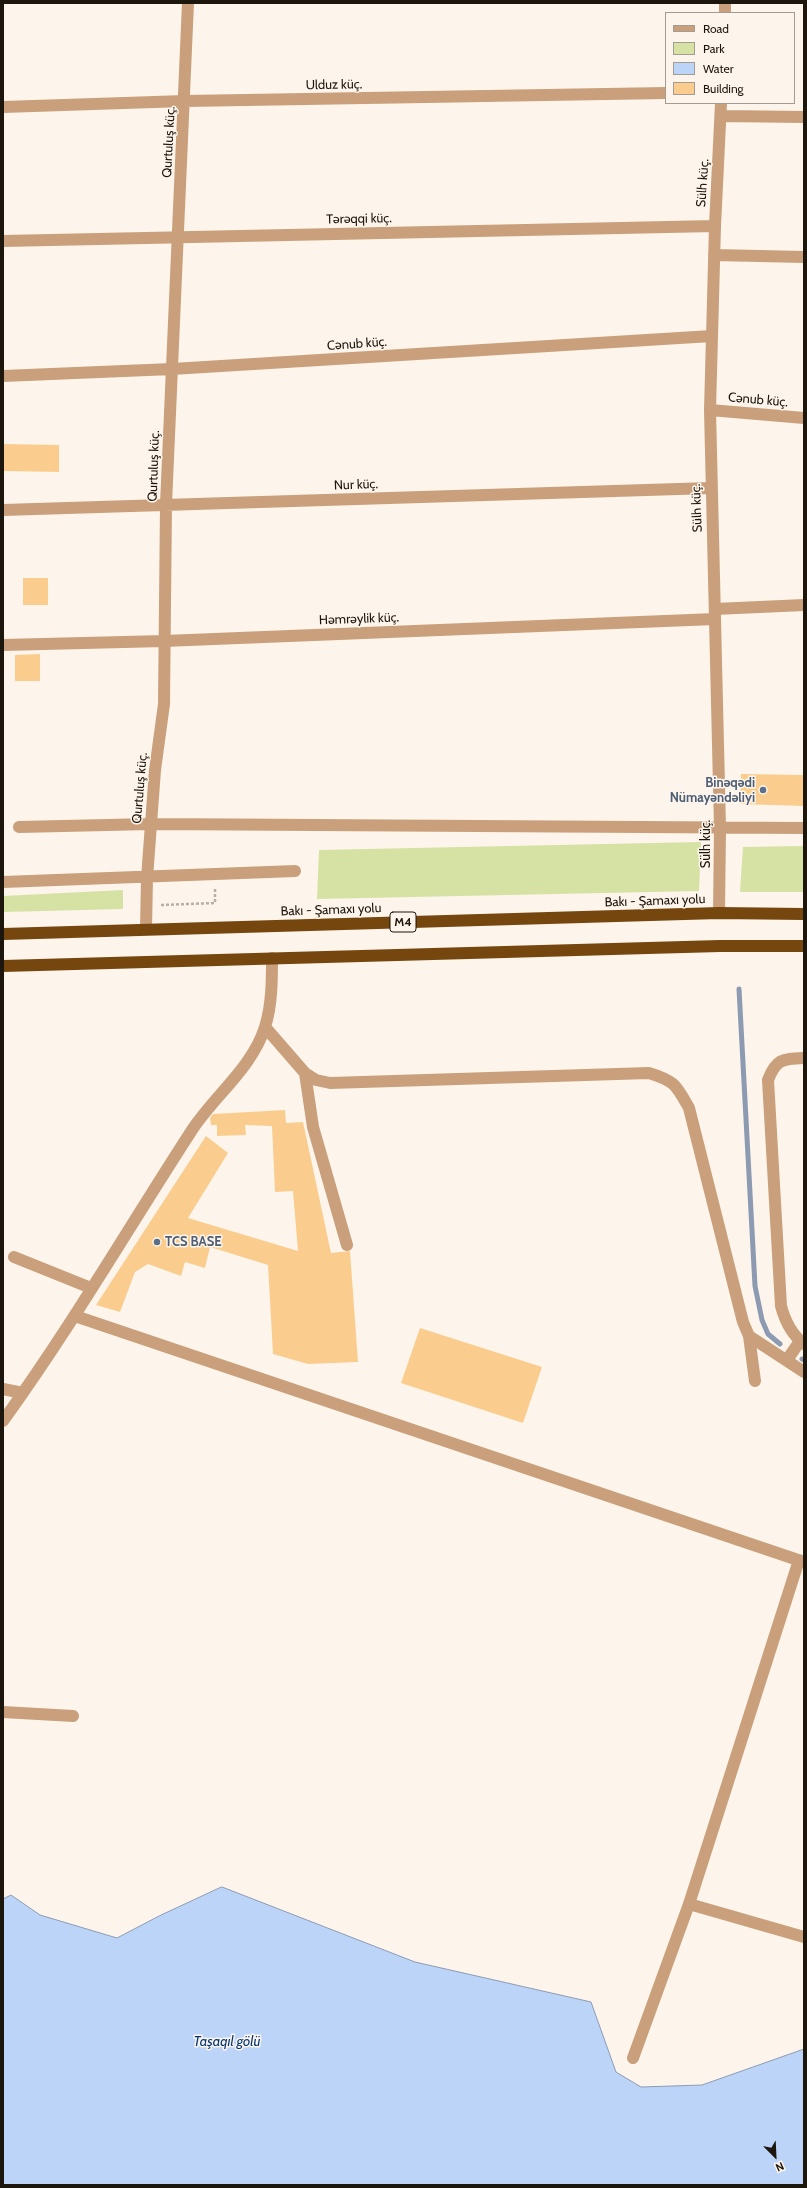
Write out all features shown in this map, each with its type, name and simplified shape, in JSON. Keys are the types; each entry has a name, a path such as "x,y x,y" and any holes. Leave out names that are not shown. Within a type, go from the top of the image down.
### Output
{"highway":[{"name":"Bakı - Şamaxı yolu","path":"3,934 719,913 804,914"},
{"path":"3,966 720,946 804,946"}],"street":[{"name":"Qurtuluş küç.","path":"146,929 147,878 155,770 164,704 166,504 185,102 188,3"},
{"name":"Ulduz küç.","path":"3,107 665,93"},
{"name":"Sülh küç.","path":"719,913 720,828 710,410 715,226 722,116 721,104"},
{"path":"722,116 804,117"},
{"name":"Tərəqqi küç.","path":"3,241 715,226"},
{"path":"714,255 804,257"},
{"name":"Cənub küç.","path":"3,376 172,370 712,336"},
{"name":"Cənub küç.","path":"710,410 804,418"},
{"name":"Nur küç.","path":"3,510 711,488"},
{"name":"Həmrəylik küç.","path":"3,645 164,641 715,614 804,604"},
{"path":"19,827 151,824 804,828"},
{"path":"3,882 296,872"},
{"path":"3,1422 75,1316 91,1288 193,1128 252,1055 265,1027 271,993 272,958"},
{"path":"265,1027 305,1073 316,1080 330,1083 649,1073 670,1079 680,1092 689,1108 743,1322 749,1336 755,1381"},
{"path":"787,1360 802,1343 791,1331 785,1320 781,1306 768,1080 773,1067 783,1059 804,1058"},
{"path":"305,1073 313,1127 347,1245"},
{"path":"14,1257 91,1288"},
{"path":"75,1316 801,1561 689,1904 633,2058"},
{"path":"749,1336 764,1348 787,1360 804,1372"},
{"path":"3,1389 23,1393"},
{"path":"3,1712 73,1716"},
{"path":"689,1904 804,1938"}],"path":[{"path":"146,905 215,903 215,875"}],"green space":[{"path":"701,842 699,891 317,899 319,850"},
{"path":"804,846 804,892 740,892 743,847"},
{"path":"123,890 123,909 3,912 3,896"}],"water":[{"name":"Taşaqıl gölü","path":"222,1887 415,1962 591,2002 616,2072 641,2087 702,2085 804,2049 804,2185 3,2185 3,1899 11,1895 40,1915 117,1938 159,1916"}],"building":[{"path":"3,444 59,445 59,472 3,471"},
{"path":"23,578 48,578 48,605 23,605"},
{"path":"40,654 40,681 15,681 15,655"},
{"path":"741,774 804,775 804,806 740,804"},
{"path":"285,1110 286,1123 303,1122 331,1253 350,1251 358,1362 308,1364 273,1354 268,1265 210,1247 205,1268 185,1262 181,1276 148,1264 135,1272 120,1312 96,1305 206,1136 228,1153 188,1218 298,1251 293,1191 275,1192 272,1126 245,1125 246,1135 217,1136 217,1125 211,1125 210,1118 213,1114"},
{"path":"420,1328 542,1367 523,1423 401,1383"}],"waterway":[{"path":"739,989 755,1286 762,1320 768,1334 780,1344"}],"place":[{"name":"Binəqədi Nümayəndəliyi","path":"763,790"},
{"name":"TCS BASE","path":"157,1242"}]}
